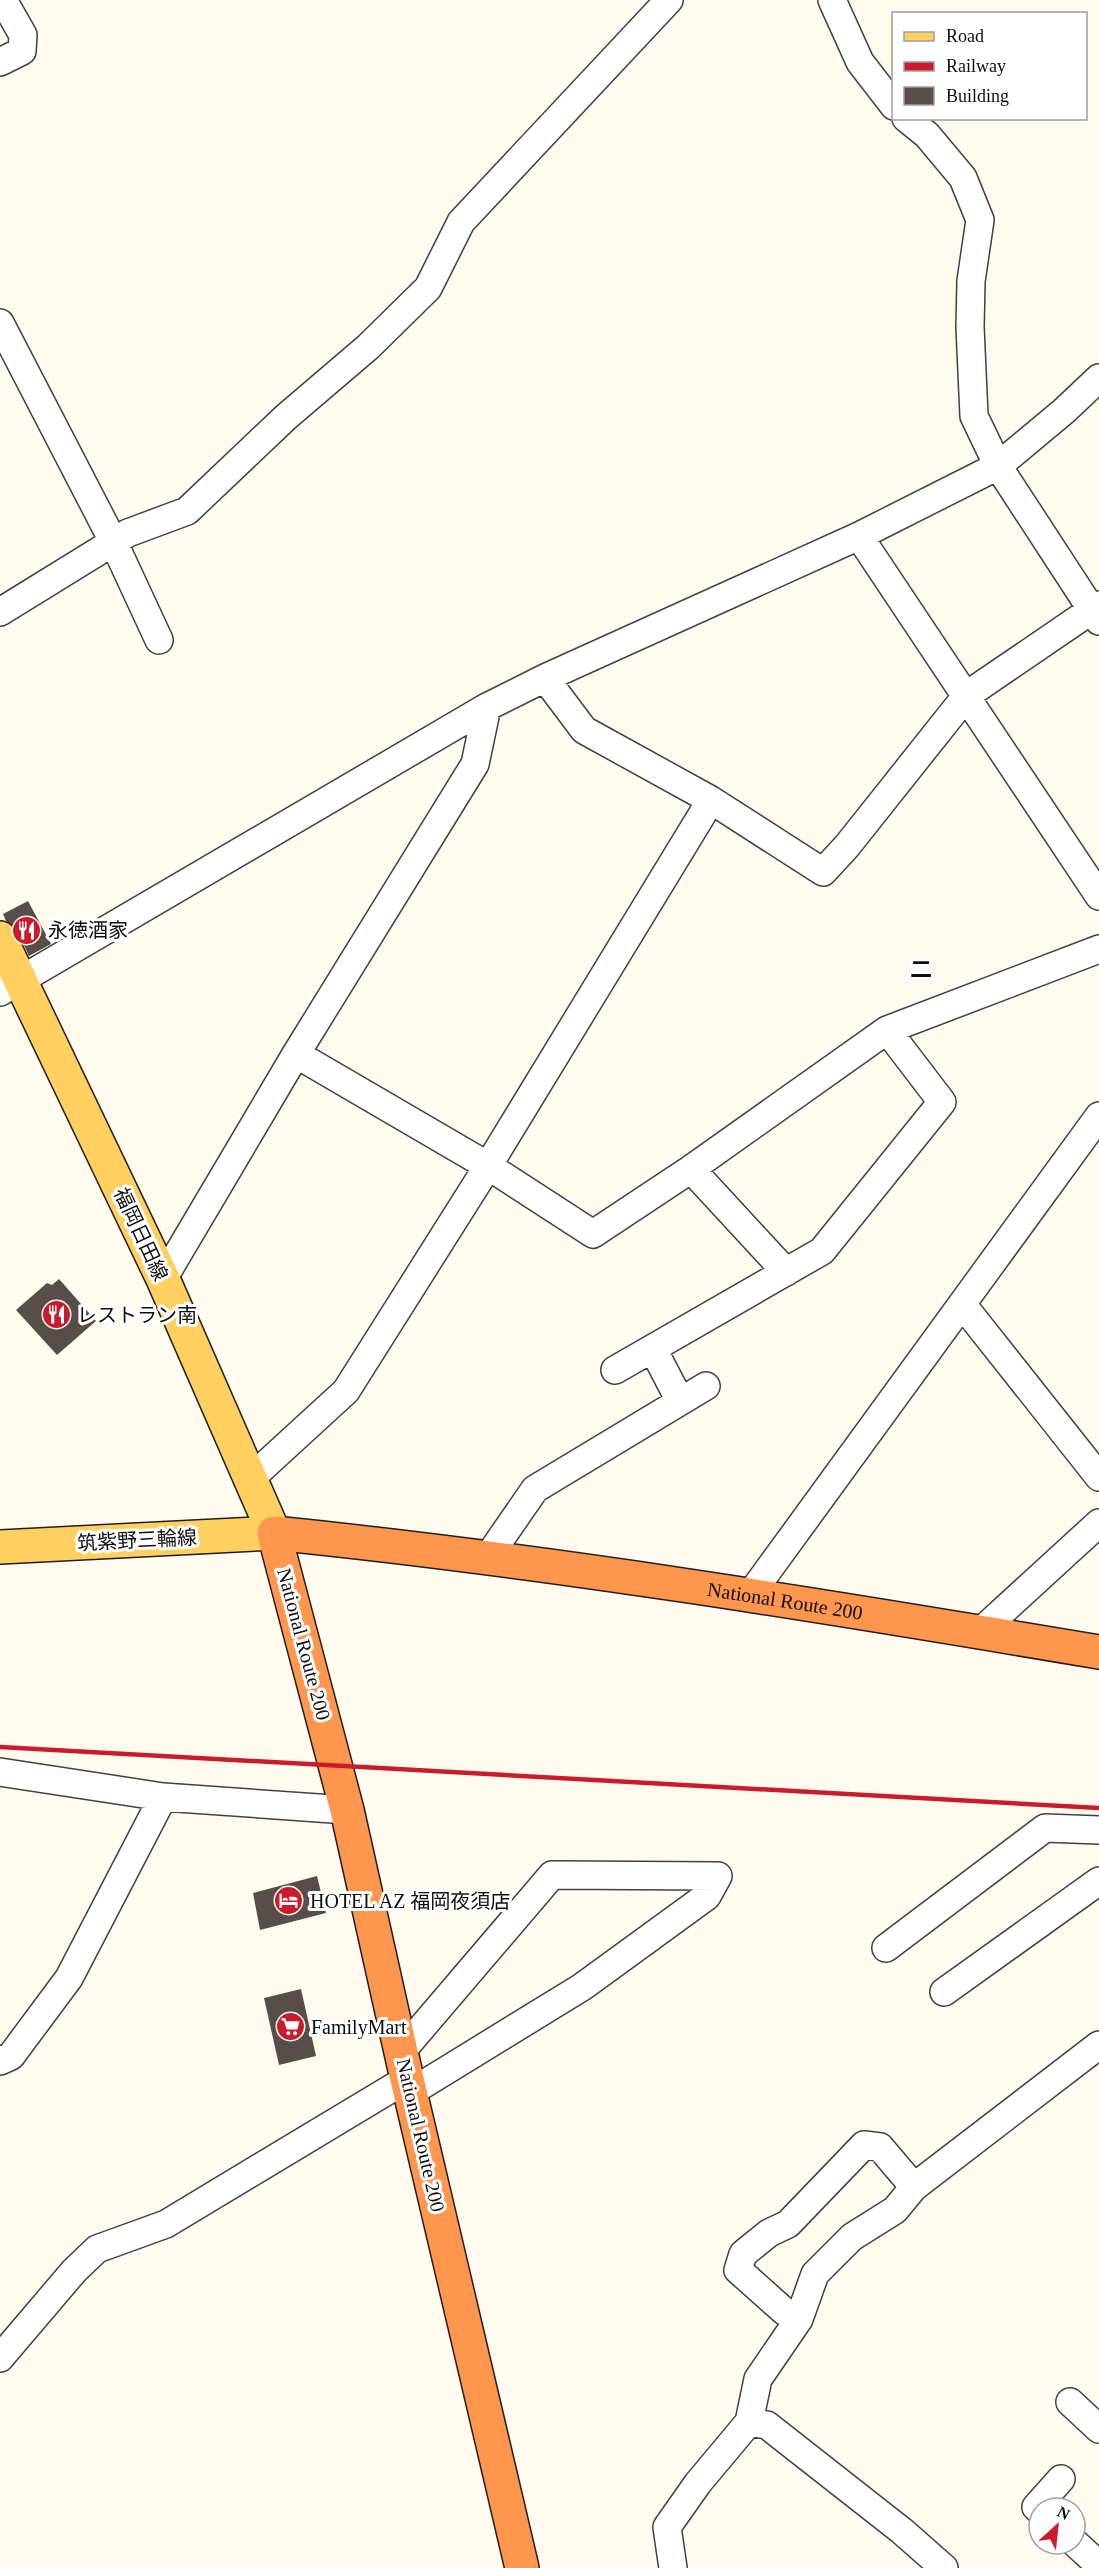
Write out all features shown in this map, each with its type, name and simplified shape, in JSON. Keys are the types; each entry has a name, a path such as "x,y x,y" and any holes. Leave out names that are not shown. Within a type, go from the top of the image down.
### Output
{"highway":[{"name":"National Route 200","path":"522,2568 406,2074 347,1809 274,1533 488,1557 750,1595 1099,1652"}],"main road":[{"name":"福岡日田線","path":"0,938 9,987 163,1278 274,1533"},
{"name":"筑紫野三輪線","path":"0,1546 274,1533"}],"street":[{"path":"0,62 22,51 23,35 3,0"},
{"path":"0,612 128,533 187,511 286,417 368,347 428,288 461,222 669,0"},
{"path":"832,0 860,62 892,103"},
{"path":"545,678 584,730 711,800 823,872 847,846 967,695 1096,612 998,466 974,416 970,327 971,281 980,220 963,178 927,135 908,120"},
{"path":"0,323 114,543 159,640"},
{"path":"9,987 487,707 545,678 859,536 998,466 1064,411 1099,378"},
{"path":"859,536 1099,896"},
{"path":"163,1278 296,1054 475,764 487,707"},
{"path":"250,1479 346,1391 488,1166 711,800"},
{"path":"296,1054 488,1166 593,1234 691,1169 887,1030 1099,950"},
{"path":"615,1370 822,1251 942,1102 887,1030"},
{"path":"750,1595 1099,1116"},
{"path":"691,1169 786,1272"},
{"path":"962,1304 1099,1477"},
{"path":"653,1348 680,1401"},
{"path":"488,1557 535,1489 706,1386"},
{"path":"980,1632 1099,1523"},
{"path":"0,1772 163,1797 347,1809"},
{"path":"0,2061 11,2056 69,1978 163,1797"},
{"path":"886,1948 1045,1828 1099,1830"},
{"path":"0,2358 74,2271 97,2249 166,2224 406,2074 582,1987 707,1896 718,1876 552,1875 406,2074"},
{"path":"944,1992 1099,1881"},
{"path":"673,2568 666,2527 698,2483 749,2422 758,2379 799,2319 815,2274 852,2236 895,2210 914,2187 1099,2045"},
{"path":"799,2319 784,2311 738,2270 743,2253 769,2233 788,2224 864,2145 880,2147 914,2187"},
{"path":"1070,2402 1099,2429"},
{"path":"749,2422 766,2425 902,2531 944,2568"},
{"path":"1046,2496 1061,2479"},
{"path":"1087,2554 1099,2565"}],"building":[{"name":"永徳酒家","path":"28,901 51,944 29,956 17,930 6,921 3,914"},
{"name":"レストラン南","path":"59,1279 96,1321 57,1355 16,1310 47,1283 52,1285"},
{"name":"HOTEL AZ 福岡夜須店","path":"317,1876 326,1913 260,1930 253,1893"},
{"name":"FamilyMart","path":"301,1989 316,2056 279,2065 264,1998"}],"railway":[{"path":"0,1747 1099,1808"}],"place":[{"name":"永徳酒家","path":"27,930"},
{"name":"レストラン南","path":"56,1315"},
{"name":"HOTEL AZ 福岡夜須店","path":"289,1901"},
{"name":"FamilyMart","path":"290,2027"}],"district":[{"name":"二","path":"921,969"}]}
